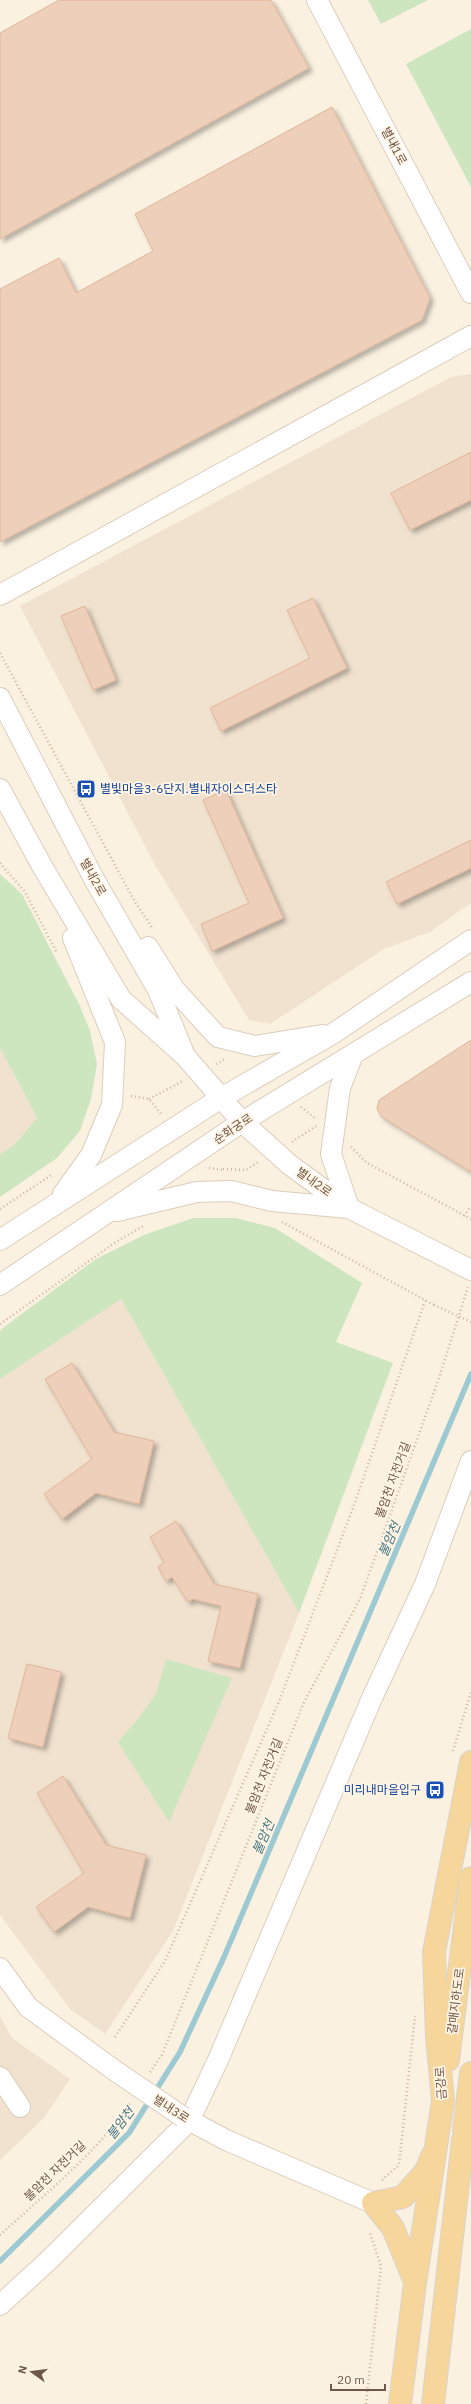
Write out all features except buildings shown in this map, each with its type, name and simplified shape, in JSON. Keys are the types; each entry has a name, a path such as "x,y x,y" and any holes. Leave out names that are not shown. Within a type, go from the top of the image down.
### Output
{"main road":[{"name":"금강로","path":"400,2404 415,2283 438,2142 443,2101 437,2037 434,1952 471,1762"},
{"name":"갈매지하도로","path":"443,2101 471,1878"},
{"path":"433,2404 471,2073"},
{"path":"463,2140 471,2115"},
{"path":"415,2283 393,2228 373,2203 403,2197 426,2171 438,2142"}],"street":[{"name":"별내1로","path":"317,0 471,292"},
{"path":"0,595 471,336"},
{"name":"별내2로","path":"0,698 94,879 158,990 185,1056"},
{"name":"별내2로","path":"0,789 42,866 121,999 185,1056 242,1122 290,1165 350,1208 462,1266"},
{"path":"42,866 116,1042 112,1105 91,1155 54,1205"},
{"path":"94,879 148,948 175,990 218,1037 254,1046 334,1033"},
{"path":"0,1240 221,1098 334,1033 471,940"},
{"name":"순화궁로","path":"0,1285 242,1122 352,1057 471,982"},
{"path":"104,1214 197,1192 231,1191 272,1201 350,1208 331,1154 340,1088 352,1057"},
{"path":"0,2305 65,2245 186,2119 221,2053 372,1698 425,1584 471,1461"},
{"name":"별내3로","path":"0,1968 28,2007 114,2070 186,2119 226,2140 373,2203"},
{"path":"0,2077 20,2107"}],"path":[{"path":"0,653 47,736 135,902 156,933"},
{"path":"0,863 25,892 60,959"},
{"path":"128,1095 149,1099 164,1091"},
{"path":"149,1099 165,1119"},
{"path":"303,1109 321,1122"},
{"path":"349,1146 366,1163 471,1219"},
{"path":"206,1168 246,1170"},
{"path":"222,1176 223,1169"},
{"path":"0,1209 60,1170"},
{"path":"464,1216 471,1206"},
{"path":"275,1219 426,1301 471,1322"},
{"path":"0,1324 116,1242 152,1222"},
{"name":"불암천 자전거길","path":"146,2079 162,2055 304,1702 360,1599 439,1378 471,1279"},
{"path":"115,2037 165,1961 280,1699 352,1508 426,1301"},
{"name":"불암천 자전거길","path":"0,2235 76,2166 122,2115 134,2097"},
{"path":"366,2404 381,2266 369,2229"}],"shaded area":[{"path":"471,374 471,903 430,932 384,949 270,1024 249,1020 155,865 20,606 451,377"},
{"path":"0,1048 37,1118 14,1145 0,1154"},
{"path":"121,1299 299,1613 173,1931 105,2034 70,2009 0,1915 0,1379"},
{"path":"0,2016 12,2038 70,2079 44,2118 0,2160"}],"green space":[{"path":"368,0 428,0 381,24"},
{"path":"471,29 471,187 406,64"},
{"path":"0,874 22,894 79,1004 90,1031 97,1064 91,1099 80,1131 57,1158 0,1197 0,1154 14,1145 37,1118 0,1048"},
{"path":"193,1218 235,1218 275,1228 362,1283 336,1342 393,1363 299,1613 121,1299 0,1379 0,1331 4,1327 96,1259 144,1235"},
{"path":"166,1659 232,1678 169,1822 118,1742 137,1720 156,1694"}],"waterway":[{"name":"불암천","path":"0,2261 129,2133 180,2052 224,1957 471,1374"}],"place":[{"name":"별빛마을3-6단지.별내자이스더스타","path":"86,789"},
{"name":"미리내마을입구","path":"435,1790"}]}
